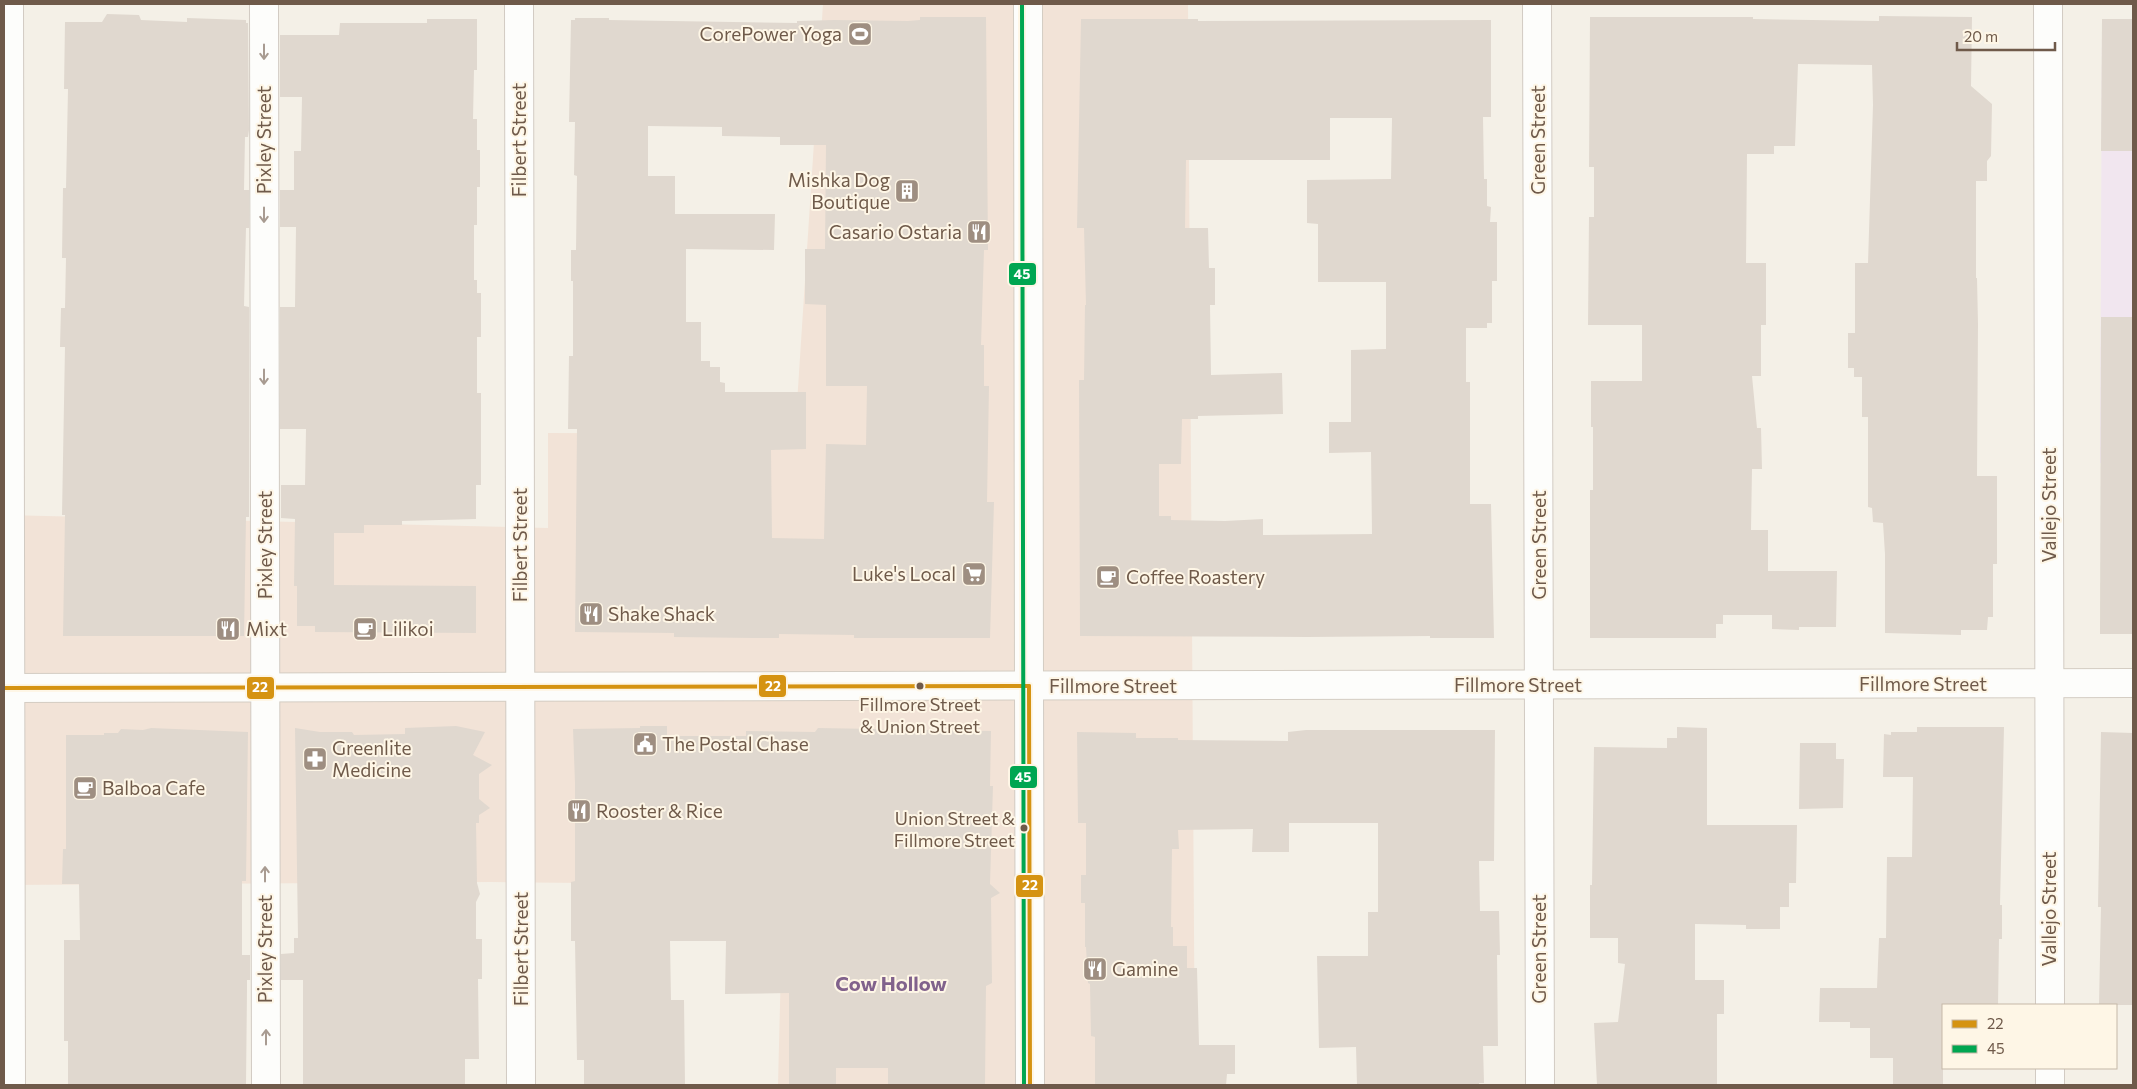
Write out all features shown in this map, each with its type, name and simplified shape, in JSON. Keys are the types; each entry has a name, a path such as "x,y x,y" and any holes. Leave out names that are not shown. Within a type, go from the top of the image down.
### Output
{"street":[{"path":"9,4 7,688 11,1085"},
{"name":"Pixley Street","path":"264,4 266,1085"},
{"name":"Filbert Street","path":"519,4 521,1085"},
{"path":"1028,4 1030,1085"},
{"name":"Green Street","path":"1537,4 1540,1085"},
{"name":"Vallejo Street","path":"2048,4 2050,1004"},
{"name":"Fillmore Street","path":"7,688 2133,683"},
{"path":"2050,1069 2050,1085"}],"shaded area":[{"path":"823,4 1188,4 1195,1085 778,1085 783,885 491,882 4,885 4,515 548,528 548,433 795,434"},
{"path":"2102,19 2133,19 2133,463 2100,463"}],"green space":[{"path":"2132,155 2133,155 2133,309"}],"building":[{"path":"107,14 139,15 141,20 187,22 187,18 246,20 246,23 248,23 249,130 248,137 245,137 244,190 249,190 249,228 246,228 244,306 249,307 249,517 246,517 244,636 63,636 65,515 62,515 65,347 60,347 61,308 65,308 66,258 62,258 63,188 66,188 68,89 64,89 65,22 102,22"},
{"path":"1879,16 1972,17 1971,86 1992,104 1991,156 1987,161 1987,181 1976,181 1978,324 1977,476 1997,476 1997,564 1993,564 1993,617 1988,617 1987,630 1961,630 1961,635 1885,633 1883,523 1873,522 1872,508 1868,507 1868,417 1862,417 1862,377 1854,377 1854,368 1848,368 1848,333 1855,333 1855,263 1868,263 1873,105 1872,65 1798,64 1795,146 1774,146 1774,154 1747,154 1746,263 1766,263 1766,325 1761,325 1761,376 1752,376 1757,428 1761,428 1762,469 1752,469 1751,530 1768,530 1768,571 1837,571 1836,627 1799,627 1799,630 1772,629 1772,615 1723,615 1723,624 1716,624 1716,638 1590,638 1590,490 1593,490 1591,381 1642,381 1642,325 1588,325 1589,217 1594,217 1594,167 1589,167 1590,17 1753,17 1753,19 1879,21"},
{"path":"920,17 986,17 988,250 984,250 981,345 984,345 984,386 989,386 987,502 994,502 990,638 854,638 854,635 779,634 779,638 674,637 674,633 575,632 577,429 568,429 569,356 573,356 571,250 576,250 577,176 574,175 575,122 569,122 571,20 575,20 575,18 609,18 609,20 797,23 797,21 834,20 920,20","holes":["648,126 722,127 722,136 780,137 780,145 826,145 825,249 805,249 805,304 826,305 826,386 867,386 866,445 826,444 824,539 772,538 771,450 806,449 806,392 725,392 725,383 720,382 720,367 710,367 710,361 701,361 701,322 686,322 686,249 774,250 775,214 675,214 675,176 648,176"]},
{"path":"427,19 477,19 477,70 474,70 473,119 477,119 477,150 480,150 480,187 477,187 477,225 474,225 474,280 477,280 477,293 481,293 481,337 477,337 477,393 481,393 481,485 476,485 476,519 402,521 402,525 364,525 364,533 334,533 334,585 476,586 476,633 315,632 315,626 297,626 297,586 294,586 295,519 281,518 281,485 305,485 306,429 280,429 280,307 295,307 296,227 280,227 280,190 294,190 294,151 301,151 302,97 280,97 280,35 339,35 340,23 427,23"},
{"path":"1081,19 1198,19 1198,21 1491,20 1491,117 1483,117 1484,179 1487,179 1487,206 1491,207 1490,222 1497,222 1497,281 1492,281 1492,323 1487,323 1487,328 1466,328 1466,382 1470,382 1470,504 1491,504 1494,638 1430,638 1430,636 1080,636 1079,380 1084,380 1086,305 1084,228 1077,228","holes":["1330,118 1392,118 1391,179 1307,180 1307,223 1318,224 1318,282 1386,282 1386,349 1351,350 1351,422 1329,422 1329,453 1371,452 1372,534 1263,535 1263,519 1225,521 1171,520 1171,516 1159,516 1159,464 1181,464 1182,419 1198,419 1198,416 1283,414 1282,373 1211,375 1210,305 1215,305 1215,268 1209,268 1208,228 1185,228 1186,160 1330,160"]},
{"path":"2102,19 2133,19 2133,151 2101,151"},
{"path":"2101,317 2133,317 2133,634 2100,634"},
{"path":"456,726 485,732 473,755 492,765 479,774 479,799 490,808 479,815 479,823 476,823 477,883 480,894 476,902 476,939 482,939 482,979 478,979 479,1059 465,1059 465,1085 303,1085 303,980 281,980 281,954 294,953 294,938 298,938 295,728 320,732 352,732 354,735 405,734 405,728"},
{"path":"640,726 667,726 667,736 746,736 746,731 815,732 818,728 991,731 990,786 993,786 990,884 1000,893 991,898 992,983 986,986 985,1085 888,1085 888,1068 836,1068 836,1085 789,1085 789,993 725,994 726,941 670,941 671,1000 684,1000 685,1085 584,1085 584,1060 577,1060 575,941 571,941 571,882 575,881 573,729 640,728"},
{"path":"1677,727 1707,728 1707,825 1797,825 1796,883 1789,883 1789,907 1780,907 1780,929 1746,929 1746,925 1695,924 1695,980 1724,980 1724,1014 1717,1014 1717,1085 1597,1085 1594,1023 1618,1022 1625,964 1618,963 1618,938 1590,938 1594,747 1667,748 1667,738 1677,738"},
{"path":"1917,727 2004,727 2000,905 2002,905 2002,939 1999,939 1998,1004 1942,1004 1943,1085 1893,1085 1893,1058 1870,1058 1870,1028 1850,1028 1850,1022 1819,1022 1820,988 1877,988 1879,938 1886,938 1887,857 1912,857 1913,777 1883,777 1884,734 1891,735 1891,732 1917,732"},
{"path":"151,728 248,732 246,881 242,881 242,955 250,955 250,980 247,980 246,1085 68,1085 68,1041 64,1041 64,940 80,940 79,884 62,884 63,849 66,849 66,735 104,735 104,733 118,733 121,729 143,730"},
{"path":"1306,730 1495,730 1494,861 1479,861 1480,911 1499,911 1500,955 1497,955 1498,1046 1483,1046 1484,1083 1479,1083 1479,1085 1357,1085 1356,1047 1319,1048 1317,956 1368,956 1368,912 1378,912 1378,823 1289,823 1289,852 1252,852 1253,829 1178,830 1179,849 1172,849 1171,927 1173,927 1173,946 1187,946 1187,968 1197,968 1199,1045 1235,1045 1235,1074 1227,1074 1226,1085 1095,1085 1095,1037 1091,1036 1090,984 1088,983 1085,947 1085,903 1081,903 1081,875 1086,875 1086,823 1078,823 1077,732 1136,733 1136,738 1178,738 1178,740 1288,741 1288,732"},
{"path":"2101,732 2133,733 2133,1005 2099,1004 2101,907 2098,907"},
{"path":"1800,743 1836,743 1836,759 1844,759 1843,808 1799,809"}],"transit line":[{"name":"45","path":"1022,4 1024,1085"},
{"name":"22","path":"1029,686 1030,1085"},
{"name":"22","path":"4,688 1029,686"}],"place":[{"name":"CorePower Yoga","path":"860,34"},
{"name":"Mishka Dog Boutique","path":"907,191"},
{"name":"Casario Ostaria","path":"979,232"},
{"name":"Luke's Local","path":"974,574"},
{"name":"Coffee Roastery","path":"1108,577"},
{"name":"Shake Shack","path":"591,614"},
{"name":"Mixt","path":"228,629"},
{"name":"Lilikoi","path":"365,629"},
{"name":"Fillmore Street & Union Street","path":"920,686"},
{"name":"The Postal Chase","path":"645,744"},
{"name":"Greenlite Medicine","path":"315,759"},
{"name":"Balboa Cafe","path":"85,788"},
{"name":"Rooster & Rice","path":"579,811"},
{"name":"Union Street & Fillmore Street","path":"1024,828"},
{"name":"Gamine","path":"1095,969"}],"district":[{"name":"Cow Hollow","path":"891,984"}]}
